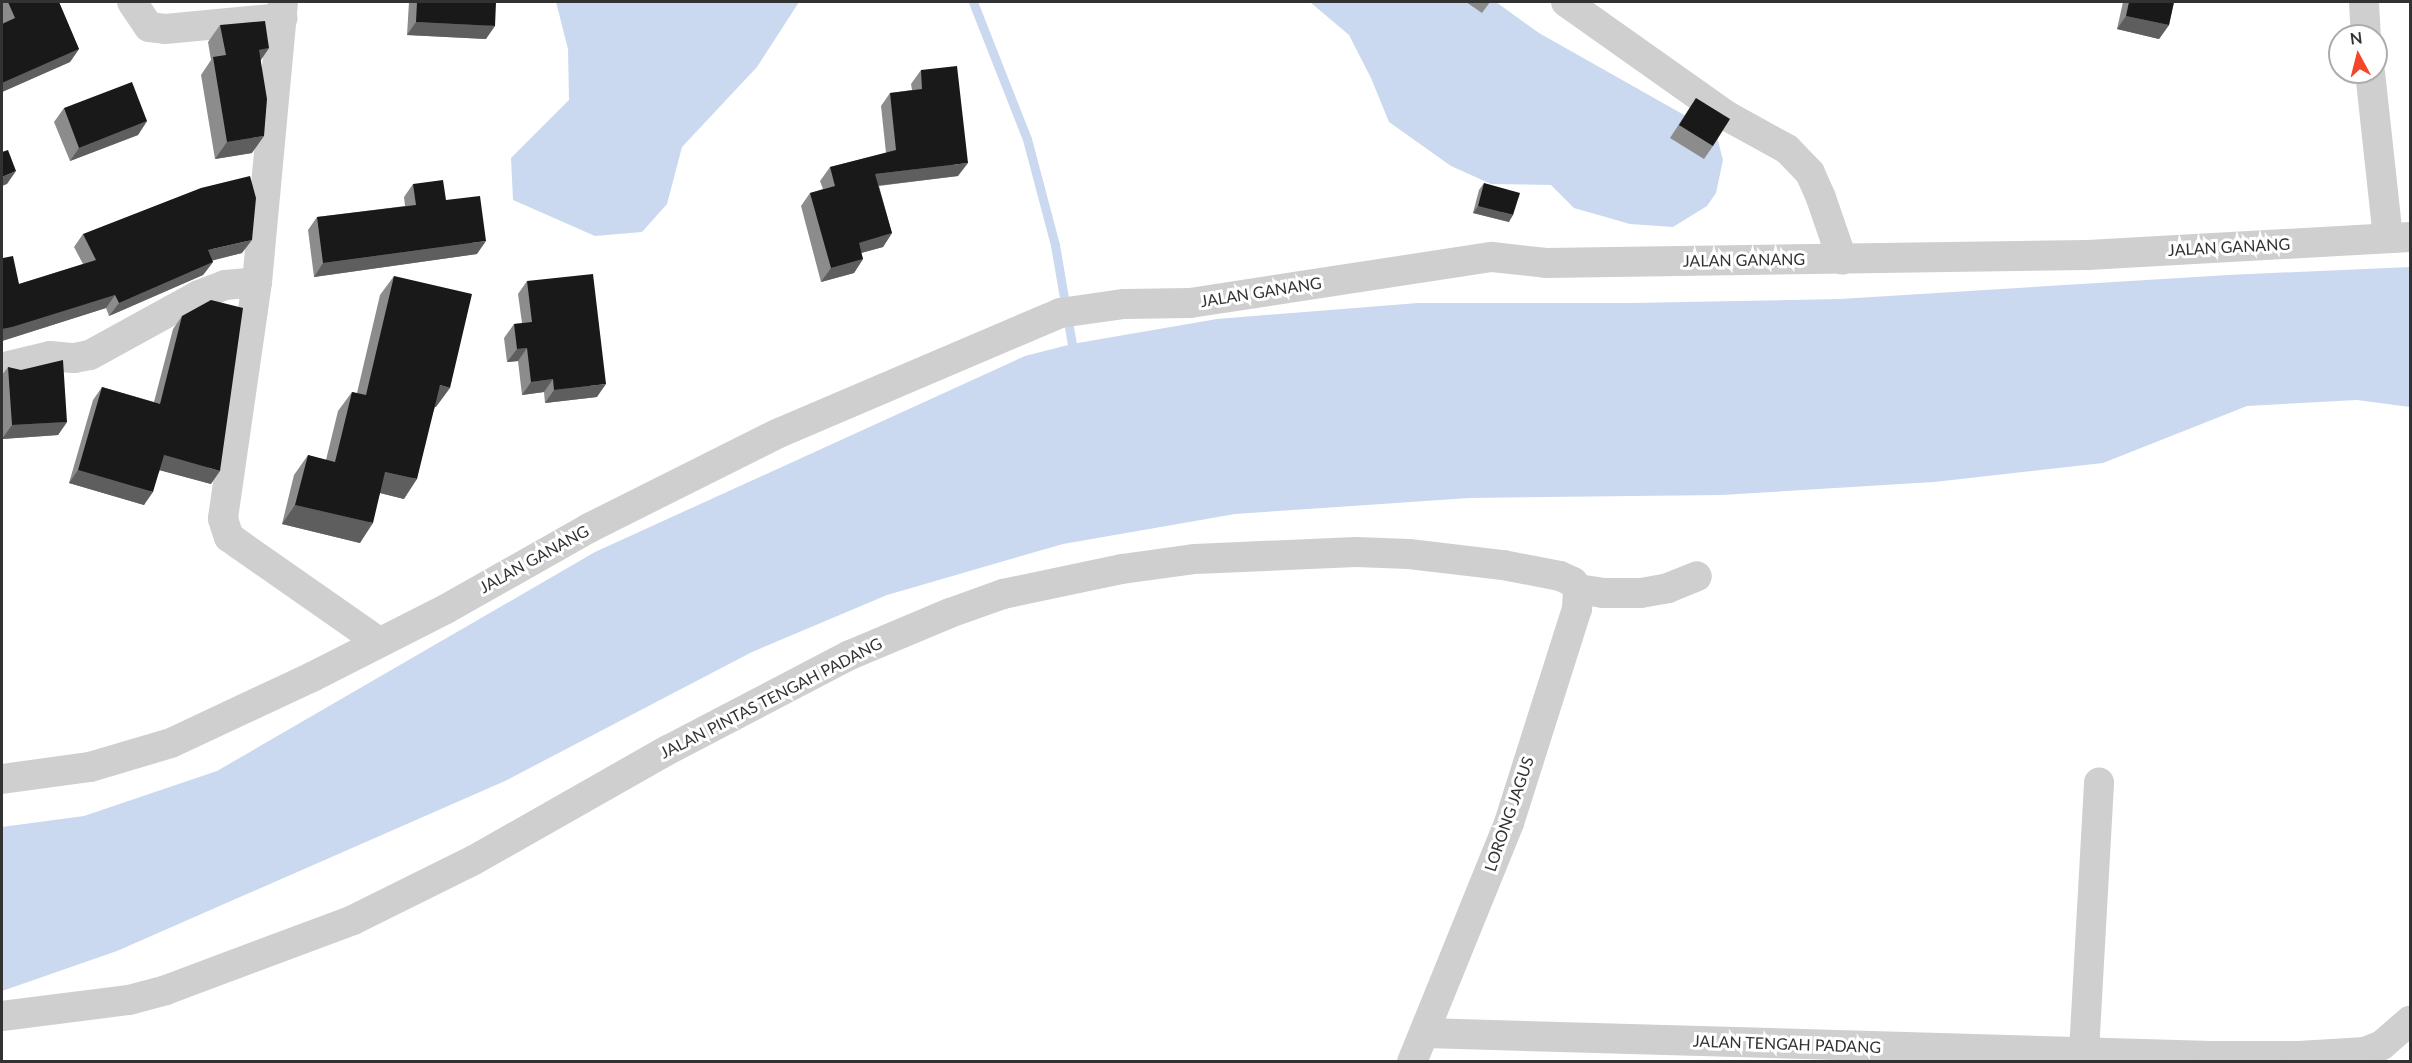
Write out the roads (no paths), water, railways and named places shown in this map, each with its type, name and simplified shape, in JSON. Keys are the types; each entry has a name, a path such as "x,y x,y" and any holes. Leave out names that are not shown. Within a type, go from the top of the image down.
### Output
{"street":[{"path":"132,2 149,27 165,29 282,10 257,282 224,500 225,528 229,537 379,642"},
{"path":"1566,2 1727,116 1788,149 1810,173 1842,259"},
{"path":"2364,2 2365,24"},
{"path":"2372,84 2399,237"},
{"name":"JALAN GANANG","path":"2,778 90,767 171,743 312,677 446,609 589,528 779,433 1070,311 1124,304 1190,303 1492,257 1546,263 2088,255 2399,237"},
{"path":"8,366 50,356 74,358 90,355 199,295 225,285 257,282"},
{"name":"JALAN PINTAS TENGAH PADANG","path":"2,1016 129,1000 230,968 353,920 474,860 668,750 850,655 950,613 1003,594 1122,569 1195,559 1356,552 1409,554 1503,565 1560,576 1573,582 1578,589"},
{"path":"1578,589 1603,593 1641,593 1668,588 1697,576"},
{"name":"LORONG JAGUS","path":"1425,1033 1509,823 1577,609 1578,589"},
{"path":"2084,1052 2099,782"},
{"path":"2364,1057 2405,1032"},
{"path":"1412,1062 1425,1033"},
{"name":"JALAN TENGAH PADANG","path":"1425,1033 1662,1051 2084,1052 2211,1059 2299,1056 2364,1057"}],"water":[{"path":"556,2 799,2 757,67 682,147 667,204 642,232 595,236 513,200 511,158 569,100 568,49"},
{"path":"1310,2 1496,2 1539,33 1716,133 1723,160 1716,193 1707,206 1673,227 1630,224 1574,208 1551,185 1491,184 1451,166 1389,122 1371,78 1349,35"},
{"path":"2410,267 2410,407 2357,400 2247,406 2103,463 1934,482 1721,495 1469,498 1235,514 1063,544 887,595 752,652 505,781 117,951 2,991 2,827 84,816 217,771 595,552 1025,356 1072,344 1217,319 1418,303 1631,303 1840,299 2228,275"}],"waterway":[{"path":"973,2 1027,139 1055,245 1072,344"}]}
